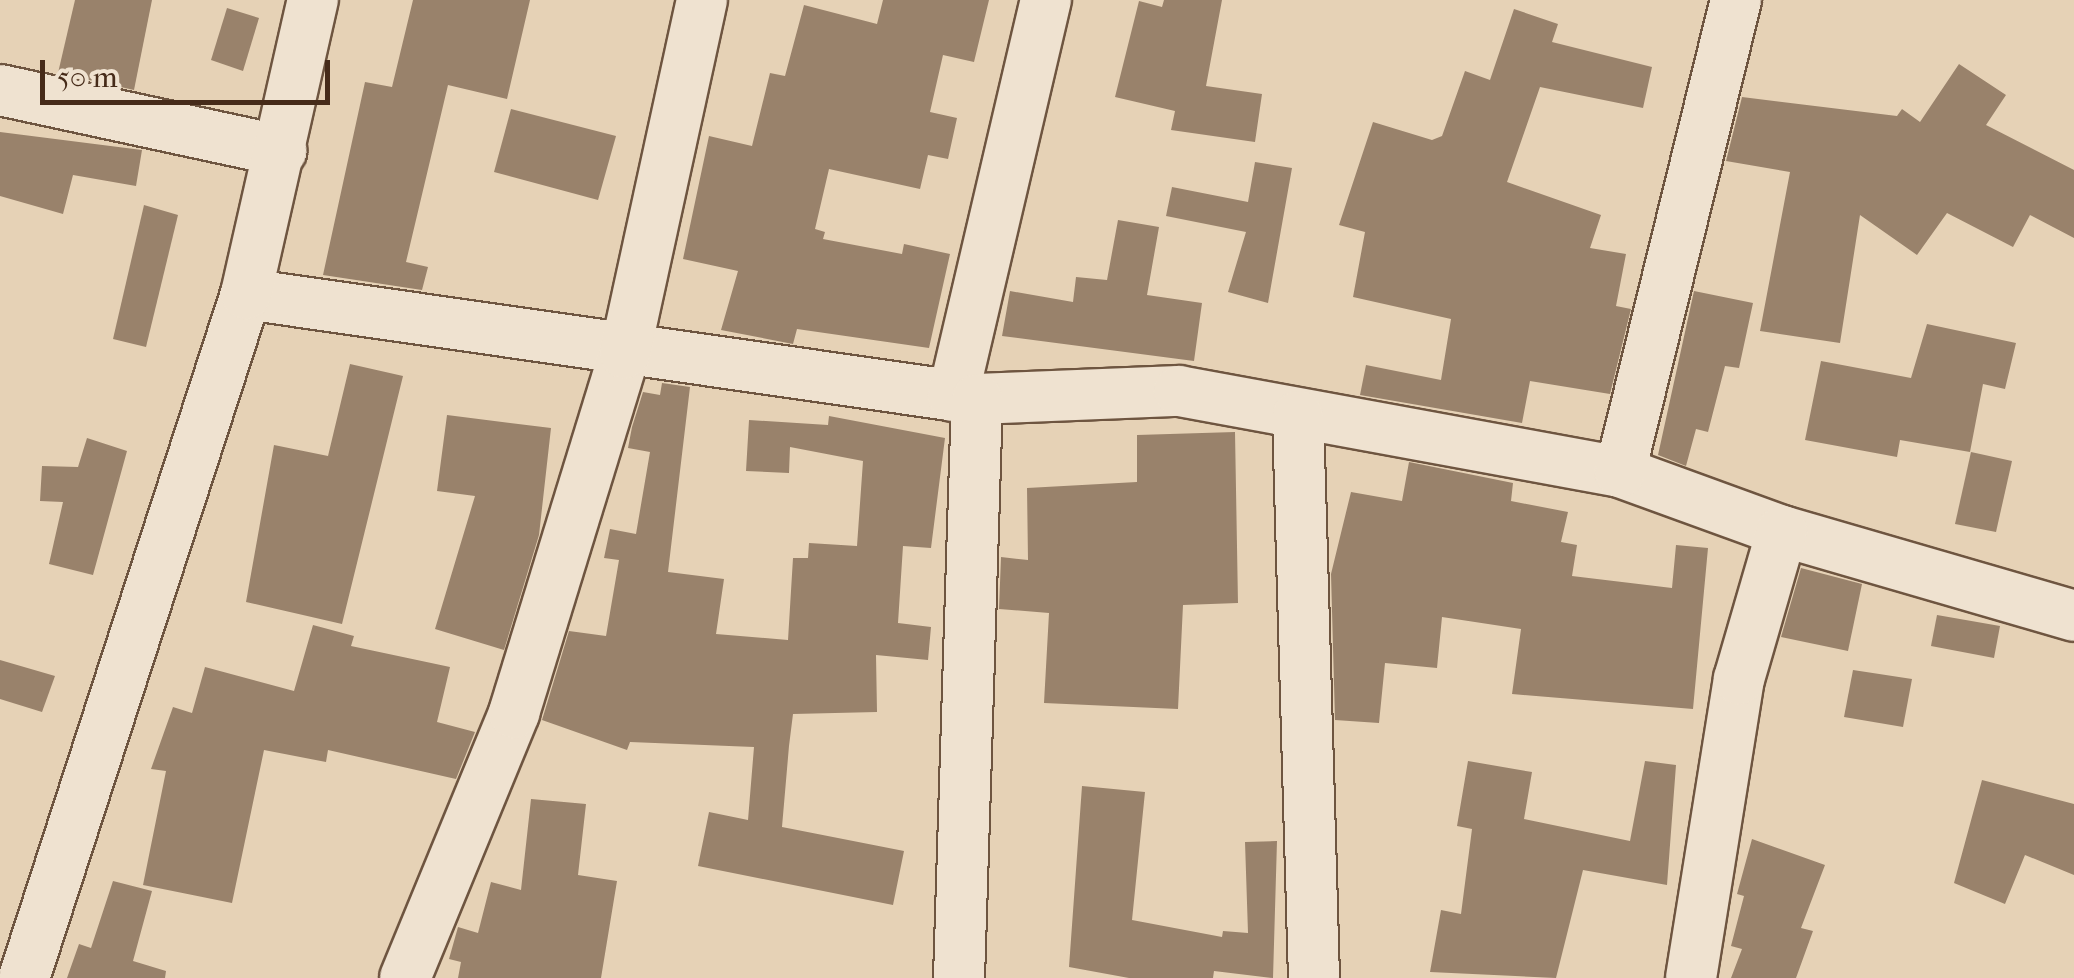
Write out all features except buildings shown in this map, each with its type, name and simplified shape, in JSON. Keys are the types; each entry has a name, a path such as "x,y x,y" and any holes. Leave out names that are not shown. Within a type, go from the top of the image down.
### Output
{"street":[{"path":"24,978 246,294 313,0"},
{"path":"405,978 514,713 625,353 702,0"},
{"path":"959,978 965,398 1046,0"},
{"path":"1620,472 1736,0"},
{"path":"0,90 281,151"},
{"path":"246,294 625,353 965,398 1179,391 1298,416 1620,472 1782,531 2074,616"},
{"path":"1298,416 1314,978"},
{"path":"1691,978 1739,679 1782,531"}]}
